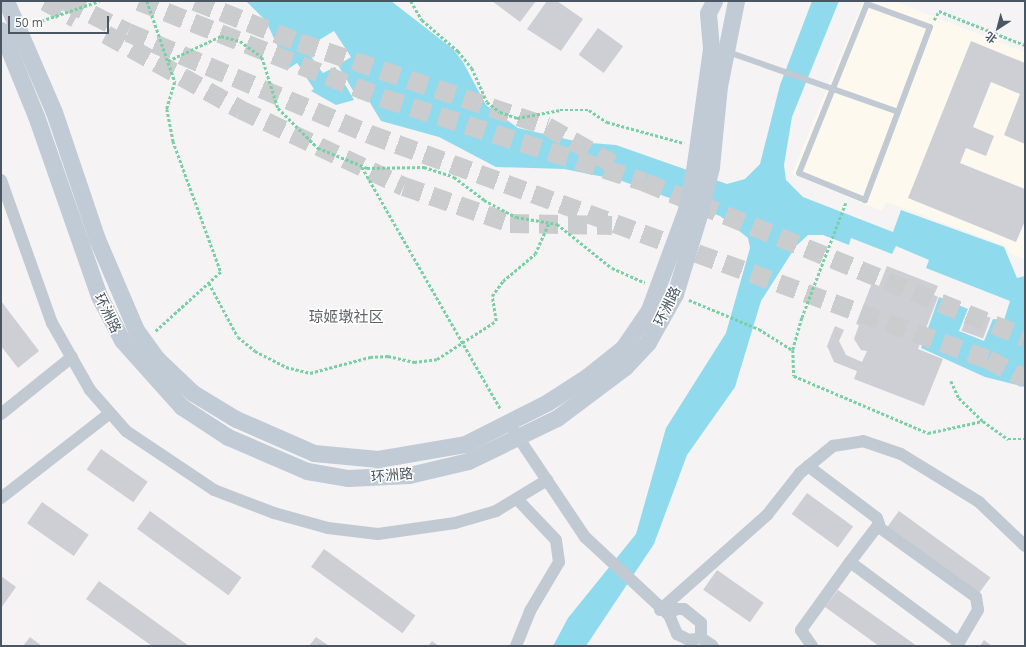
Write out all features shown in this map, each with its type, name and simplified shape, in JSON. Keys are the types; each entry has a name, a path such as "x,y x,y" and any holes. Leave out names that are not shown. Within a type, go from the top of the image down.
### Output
{"street":[{"name":"环洲路","path":"6,1 54,112 116,288 144,341 193,393 236,420 314,453 344,458 404,457 465,444 548,402 623,348 659,288 692,213"},
{"name":"环洲路","path":"1,30 36,116 108,318 145,370 182,407 228,437 278,460 307,471 348,478 409,475 468,461 519,438 557,418 625,367 648,342 675,294 703,166 718,49 708,13 714,1"},
{"name":"环洲路","path":"703,166 700,147 718,49 736,1"},
{"path":"1,180 52,323 90,390 110,414 167,461 214,490 274,513 328,528 378,534 431,527 496,511 547,480"},
{"path":"1,414 72,357"},
{"path":"1,498 110,414"},
{"path":"508,422 585,537 632,584 664,613 676,634 689,640 701,638 712,646"},
{"path":"664,613 767,515 808,466 833,446 863,441 901,454 979,502 1025,546"},
{"path":"808,466 877,518 878,524 976,597 978,610 958,644 850,562"},
{"path":"516,499 556,540 559,562 530,611 516,646"},
{"path":"812,646 801,630 878,524"},
{"path":"664,613 676,609 684,609 701,623 701,638"}],"lane":[{"path":"867,4 930,27 865,200 799,173 867,4"},
{"path":"718,49 898,112"}],"path":[{"path":"19,29 99,1"},
{"path":"144,341 222,272 173,142 167,109 175,82 147,1"},
{"path":"411,1 422,20 458,51 472,68 487,102 500,112 517,118 560,110 589,110 607,122 700,147"},
{"path":"930,27 939,11 1025,45"},
{"path":"168,61 221,36 240,41 262,57 278,108 318,148 361,166 424,166 454,177 484,200 516,217 557,224 612,268 659,288"},
{"path":"361,166 508,422"},
{"path":"845,206 793,350 794,376 928,433 983,421"},
{"path":"209,283 238,337 255,351 286,367 310,373 370,357 388,356 414,362 437,359 496,321 492,296 503,281 535,254 549,222"},
{"path":"675,294 717,313 759,329 793,350"},
{"path":"951,382 959,398 983,421 1008,439 1025,439"}],"shaded area":[{"path":"863,1 894,1 1025,52 1025,259 1010,254 1004,245 886,202 882,211 792,174"}],"water":[{"path":"246,1 391,1 453,49 463,62 486,105 518,128 579,142 616,145 727,184 745,179 760,164 780,85 812,1 839,1 792,117 784,165 786,180 803,197 893,232 901,210 1004,247 1017,278 1025,276 1025,387 985,377 921,348 939,297 968,309 959,331 984,341 993,319 1004,320 1010,301 926,268 929,260 896,246 892,254 851,238 849,245 823,235 808,235 796,246 761,301 735,387 687,455 654,544 586,646 553,646 568,618 636,534 666,428 726,333 750,248 748,238 720,216 619,180 564,169 496,167 439,137 381,121 366,96 358,99 338,65 351,57 334,31 306,48 314,61 302,70 297,63 288,69 266,21"},
{"path":"335,67 354,100 336,105 311,91 314,89 306,77 319,68 323,73"}],"building":[{"path":"492,1 536,1 520,22"},
{"path":"547,1 557,1 583,19 561,51 527,29"},
{"path":"598,28 623,46 604,73 579,55"},
{"path":"971,41 1025,63 1025,144 1004,135 1020,94 991,82 973,127 994,136 986,156 966,148 960,163 1025,189 1025,221 1016,242 908,198"},
{"path":"887,266 938,286 934,295 938,297 918,349 943,359 924,406 854,379 857,371 834,362 827,346 835,326 844,330 839,341 846,355 862,362 867,351 861,350 854,339 859,325 856,324 872,283 879,286"},
{"path":"1,301 39,351 18,368 1,346"},
{"path":"969,310 991,318 983,339 961,331"},
{"path":"101,449 148,482 133,502 87,469"},
{"path":"807,493 853,527 838,548 792,514"},
{"path":"42,502 89,535 74,556 27,523"},
{"path":"150,511 241,577 228,595 137,529"},
{"path":"899,511 990,577 977,595 886,529"},
{"path":"324,549 415,615 402,633 311,567"},
{"path":"717,570 764,603 750,622 703,590"},
{"path":"1,576 16,587 1,608"},
{"path":"99,581 189,646 152,646 86,599"},
{"path":"838,590 917,646 879,646 825,607"},
{"path":"30,637 42,646 23,646"},
{"path":"316,637 329,646 309,646"},
{"path":"984,640 992,646 980,646"},
{"path":"432,641 439,646 428,646"}],"tunnel":[{"path":"45,1 76,18"},
{"path":"66,1 128,32 370,134 988,359 1025,378"},
{"path":"139,1 384,98 645,182 1025,337"},
{"path":"195,1 299,42 547,126 612,163"},
{"path":"106,34 240,109 404,186 510,223 612,225"}],"district":[{"name":"琼姬墩社区","path":"346,317"}]}
